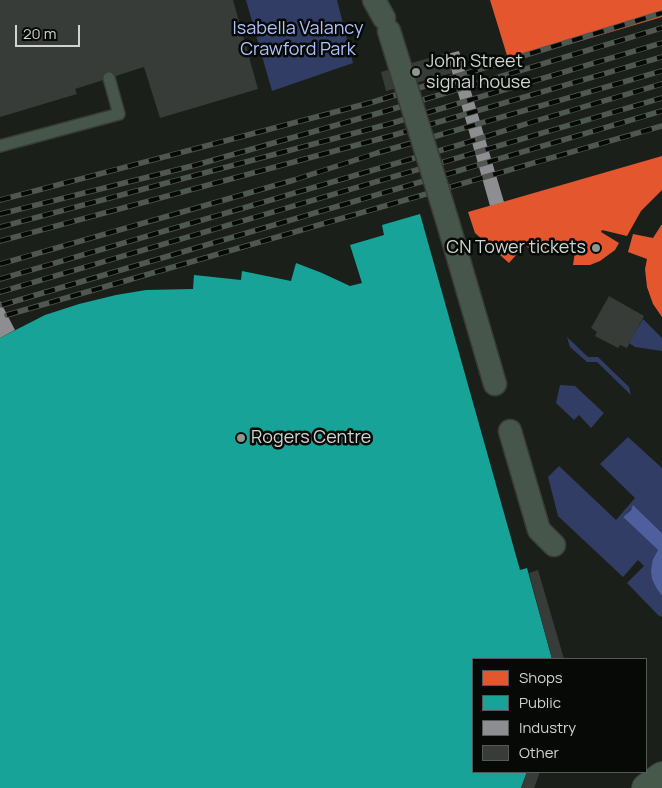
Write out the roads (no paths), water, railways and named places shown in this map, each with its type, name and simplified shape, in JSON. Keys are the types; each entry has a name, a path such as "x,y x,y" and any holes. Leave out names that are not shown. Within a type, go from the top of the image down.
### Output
{"street":[{"path":"382,16 398,60 495,384"},
{"path":"510,432 539,530 554,545"}],"lane":[{"path":"0,146 120,114 108,78"}],"railway":[{"path":"0,200 373,102 662,13"},
{"path":"0,214 196,165 386,111 662,28"},
{"path":"0,227 389,124 662,43"},
{"path":"0,241 394,135 662,57"},
{"path":"0,264 294,180 377,153 662,71"},
{"path":"0,279 662,84"},
{"path":"0,292 662,98"},
{"path":"2,305 662,111"},
{"path":"7,315 662,126"}],"place":[{"name":"John Street signal house","path":"416,72"},
{"name":"CN Tower tickets","path":"596,248"},
{"name":"Rogers Centre","path":"241,438"}],"park label":[{"name":"Isabella Valancy Crawford Park","path":"298,39"}]}
